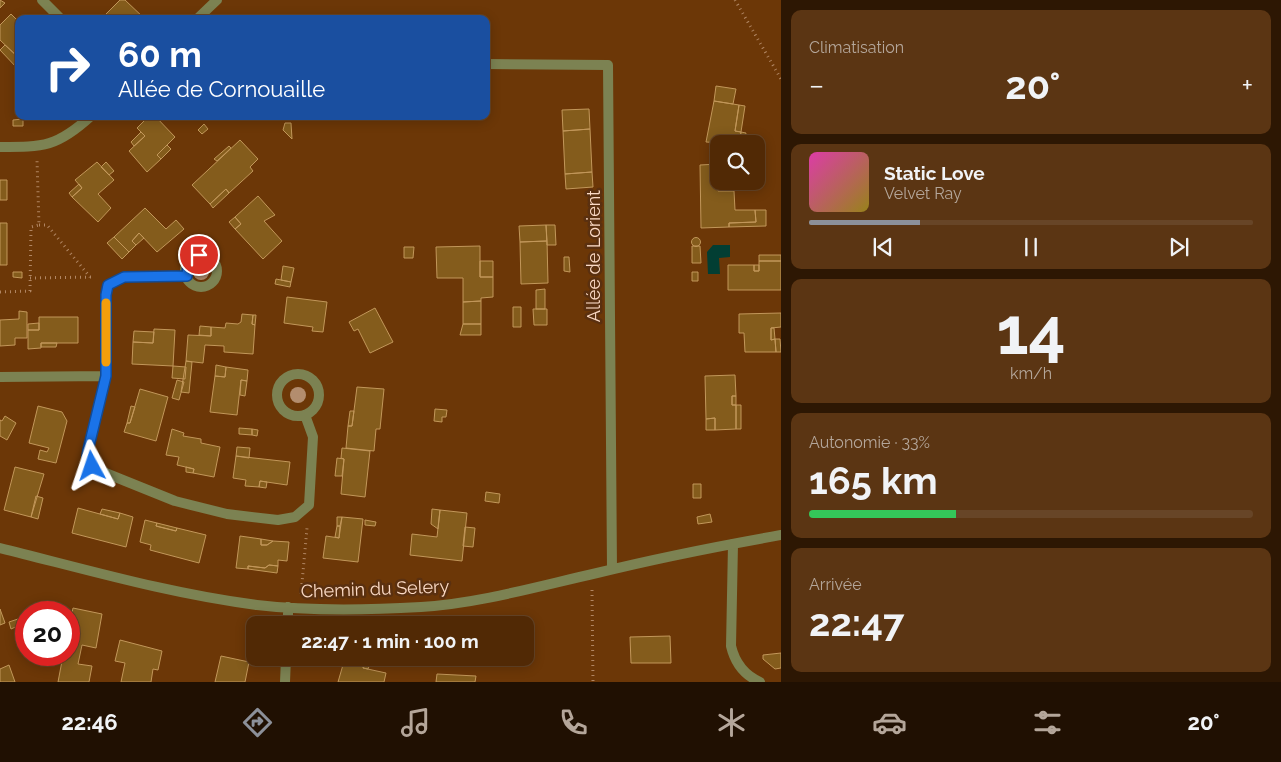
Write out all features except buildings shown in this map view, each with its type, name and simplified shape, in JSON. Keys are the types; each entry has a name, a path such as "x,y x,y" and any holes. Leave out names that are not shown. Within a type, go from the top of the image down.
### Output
{"street":[{"path":"42,0 57,15"},
{"path":"200,15 217,0"},
{"name":"Allée de Lorient","path":"490,64 608,66 612,569"},
{"path":"0,147 45,146 68,136 86,120"},
{"path":"187,276 124,277 108,285 106,295 106,376 88,450 87,457 92,466 175,501 227,514 278,520 295,517 309,505 313,437 305,415"},
{"path":"294,374 306,375 315,382 319,392 318,403 311,412 305,415 290,416 281,409 276,399 277,387 284,378 294,374"},
{"path":"0,377 106,376"},
{"name":"Chemin du Selery","path":"0,548 178,592 241,603 288,607 403,607 453,604 612,569 781,535"},
{"path":"733,544 731,646 733,656 743,671 760,682"},
{"path":"288,607 288,616"},
{"path":"285,682 286,666"}],"path":[{"path":"735,0 781,79"},
{"path":"37,147 39,225"},
{"path":"0,292 30,291 31,227 39,225 46,225 90,277"},
{"path":"30,278 90,277 113,281"},
{"path":"300,607 309,505"},
{"path":"592,574 593,682"}],"water":[{"path":"713,245 730,245 730,257 719,258 720,274 708,274 707,252"}],"slow traffic":[{"path":"106,303 106,362"}],"route":[{"path":"92,466 89,464 87,457 88,450 106,376 106,289 108,285 124,277 187,276 188,263 192,257 199,255"}]}
